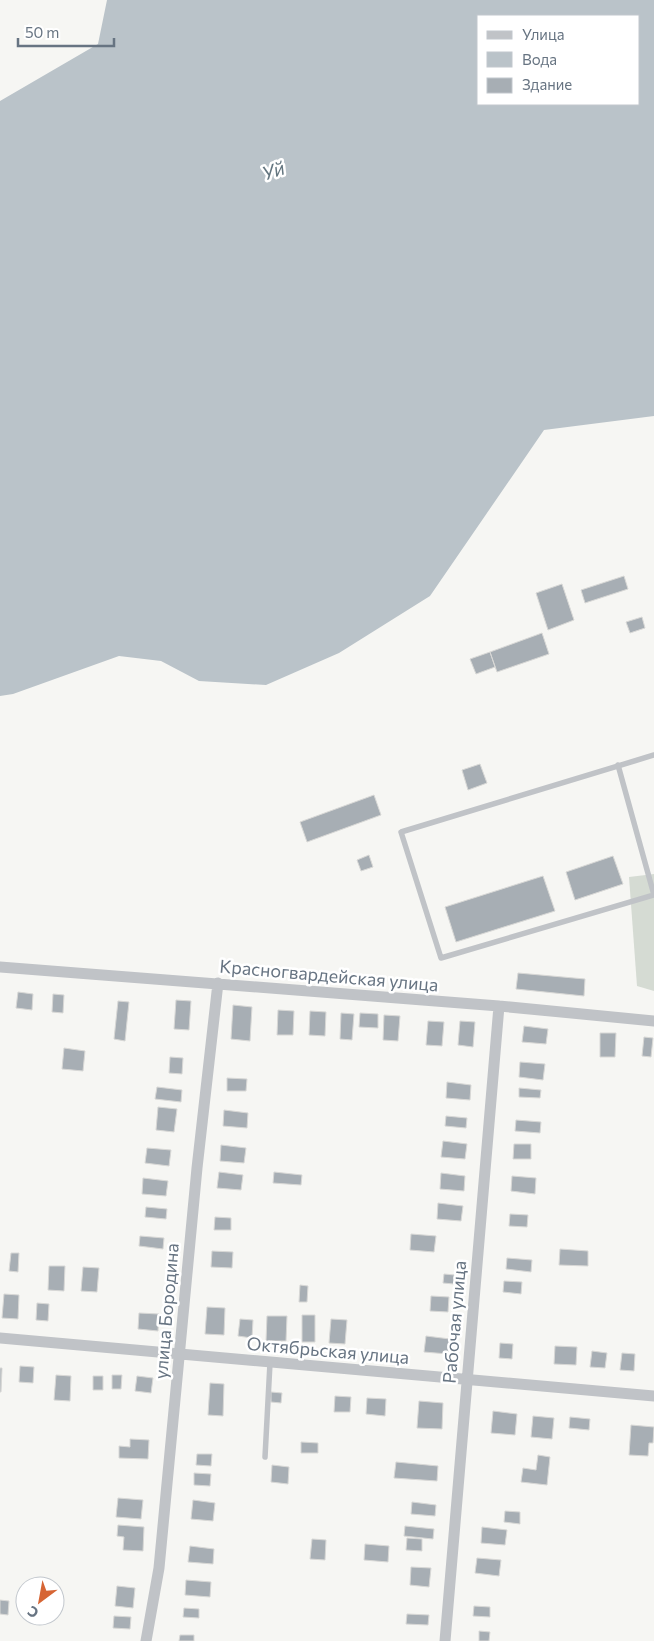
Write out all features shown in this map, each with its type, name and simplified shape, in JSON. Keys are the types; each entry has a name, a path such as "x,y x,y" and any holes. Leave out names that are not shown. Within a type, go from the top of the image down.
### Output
{"street":[{"name":"Красногвардейская улица","path":"0,967 499,1006 654,1021"},
{"name":"улица Бородина","path":"146,1641 159,1568 197,1168 218,983"},
{"name":"Рабочая улица","path":"445,1641 499,1006"},
{"name":"Октябрьская улица","path":"0,1338 179,1356 654,1396"}],"lane":[{"path":"618,765 654,895 441,958 401,832 618,765 654,755"},
{"path":"265,1457 270,1363"}],"shaded area":[{"path":"654,874 654,991 637,986 629,877"}],"water":[{"name":"Уй","path":"107,0 654,0 654,416 544,430 430,596 339,653 266,685 199,681 161,661 119,656 13,694 0,696 0,101 98,44"}],"building":[{"path":"624,576 628,589 585,603 581,590"},
{"path":"562,584 574,620 548,630 536,593"},
{"path":"642,617 645,628 630,633 626,622"},
{"path":"542,633 549,654 497,672 490,652"},
{"path":"490,652 495,667 476,674 470,659"},
{"path":"480,764 487,783 468,790 462,770"},
{"path":"374,795 381,815 307,842 300,822"},
{"path":"369,855 373,867 361,871 357,860"},
{"path":"613,856 623,884 575,900 566,872"},
{"path":"543,876 555,911 456,942 445,907"},
{"path":"518,973 585,979 584,996 516,989"},
{"path":"18,992 33,994 32,1010 16,1008"},
{"path":"53,994 64,995 63,1013 52,1012"},
{"path":"176,1000 191,1001 189,1030 174,1029"},
{"path":"118,1001 129,1002 125,1041 114,1039"},
{"path":"233,1005 252,1007 250,1041 231,1039"},
{"path":"278,1010 294,1011 293,1035 277,1035"},
{"path":"310,1011 326,1012 325,1036 309,1035"},
{"path":"341,1013 354,1014 352,1040 340,1039"},
{"path":"360,1013 378,1014 378,1028 359,1027"},
{"path":"384,1015 400,1016 398,1041 383,1040"},
{"path":"428,1021 444,1022 442,1046 426,1045"},
{"path":"460,1021 475,1022 473,1047 458,1045"},
{"path":"524,1026 548,1029 546,1044 522,1042"},
{"path":"600,1033 616,1033 615,1057 600,1057"},
{"path":"644,1037 653,1038 651,1057 642,1056"},
{"path":"64,1048 85,1051 83,1071 62,1069"},
{"path":"170,1057 183,1058 182,1074 169,1073"},
{"path":"520,1062 545,1064 543,1080 519,1077"},
{"path":"227,1078 247,1079 246,1091 227,1091"},
{"path":"447,1082 471,1085 470,1100 446,1098"},
{"path":"157,1087 182,1090 181,1102 155,1099"},
{"path":"519,1088 541,1090 540,1098 519,1097"},
{"path":"158,1107 177,1109 174,1132 156,1130"},
{"path":"224,1110 248,1113 247,1128 223,1126"},
{"path":"446,1116 467,1118 466,1128 445,1126"},
{"path":"516,1120 541,1122 540,1133 515,1131"},
{"path":"443,1141 467,1144 465,1159 441,1157"},
{"path":"514,1144 531,1144 531,1159 513,1159"},
{"path":"221,1145 246,1148 244,1163 220,1161"},
{"path":"147,1148 171,1150 169,1166 145,1163"},
{"path":"219,1172 243,1175 241,1190 217,1188"},
{"path":"274,1172 302,1175 301,1185 273,1183"},
{"path":"441,1173 465,1176 464,1191 440,1189"},
{"path":"512,1176 536,1178 535,1194 511,1191"},
{"path":"143,1178 168,1181 166,1196 142,1194"},
{"path":"438,1203 463,1206 461,1221 437,1219"},
{"path":"146,1207 167,1209 166,1219 145,1217"},
{"path":"510,1214 528,1215 527,1227 509,1226"},
{"path":"215,1217 231,1218 231,1230 214,1230"},
{"path":"411,1234 436,1236 434,1252 410,1250"},
{"path":"140,1236 164,1238 163,1249 139,1246"},
{"path":"560,1249 588,1251 588,1266 559,1265"},
{"path":"212,1251 233,1252 232,1268 211,1267"},
{"path":"11,1253 19,1253 18,1272 9,1271"},
{"path":"507,1258 532,1260 531,1272 506,1269"},
{"path":"49,1266 65,1266 64,1291 48,1290"},
{"path":"83,1267 99,1268 97,1292 81,1291"},
{"path":"444,1274 455,1275 454,1284 443,1283"},
{"path":"504,1281 522,1282 521,1294 503,1292"},
{"path":"300,1285 308,1286 307,1302 299,1302"},
{"path":"4,1294 19,1295 18,1319 2,1318"},
{"path":"431,1296 449,1297 448,1312 430,1311"},
{"path":"37,1303 49,1304 48,1321 36,1320"},
{"path":"207,1307 225,1308 224,1335 205,1334"},
{"path":"139,1313 159,1314 158,1331 138,1329"},
{"path":"302,1315 315,1315 315,1342 302,1342"},
{"path":"267,1316 287,1316 286,1341 266,1341"},
{"path":"240,1319 253,1320 252,1338 238,1336"},
{"path":"331,1319 347,1320 345,1344 329,1343"},
{"path":"426,1336 450,1339 448,1354 424,1352"},
{"path":"500,1343 513,1344 512,1359 499,1358"},
{"path":"555,1346 577,1347 576,1365 554,1364"},
{"path":"592,1351 607,1353 605,1368 590,1367"},
{"path":"622,1353 635,1354 634,1371 620,1370"},
{"path":"20,1366 34,1367 33,1383 19,1382"},
{"path":"0,1368 2,1368 1,1392 0,1392"},
{"path":"56,1375 71,1376 70,1401 54,1400"},
{"path":"112,1375 122,1375 121,1389 112,1389"},
{"path":"93,1376 103,1376 103,1390 93,1390"},
{"path":"137,1376 153,1378 151,1393 135,1391"},
{"path":"210,1383 224,1384 223,1416 208,1415"},
{"path":"271,1392 282,1393 281,1403 271,1402"},
{"path":"335,1396 351,1397 350,1412 334,1412"},
{"path":"367,1398 386,1399 385,1416 366,1414"},
{"path":"419,1401 443,1403 442,1429 417,1428"},
{"path":"493,1411 517,1414 515,1435 491,1433"},
{"path":"533,1416 554,1418 552,1439 531,1437"},
{"path":"570,1417 590,1419 589,1430 569,1428"},
{"path":"631,1425 654,1427 653,1443 649,1443 648,1456 629,1455"},
{"path":"130,1439 149,1440 148,1459 119,1458 119,1446 130,1447"},
{"path":"301,1442 318,1443 318,1453 301,1453"},
{"path":"197,1454 212,1454 211,1466 196,1465"},
{"path":"538,1455 550,1457 547,1485 521,1482 523,1468 536,1470"},
{"path":"396,1462 438,1466 437,1481 394,1478"},
{"path":"272,1465 289,1467 288,1484 271,1482"},
{"path":"194,1473 211,1474 210,1486 194,1485"},
{"path":"118,1498 143,1500 141,1519 116,1517"},
{"path":"193,1500 215,1503 213,1521 191,1519"},
{"path":"412,1502 436,1505 435,1516 411,1514"},
{"path":"505,1511 520,1512 520,1524 504,1522"},
{"path":"118,1525 144,1527 143,1551 123,1550 124,1537 117,1536"},
{"path":"405,1526 434,1529 433,1539 404,1536"},
{"path":"482,1527 507,1530 505,1545 481,1543"},
{"path":"407,1538 422,1539 422,1551 406,1550"},
{"path":"312,1539 326,1540 325,1560 310,1559"},
{"path":"365,1544 389,1546 388,1562 364,1560"},
{"path":"190,1546 214,1549 213,1564 188,1562"},
{"path":"477,1558 501,1560 499,1576 475,1573"},
{"path":"411,1567 431,1568 429,1587 410,1585"},
{"path":"186,1580 211,1582 210,1597 185,1595"},
{"path":"117,1586 135,1588 133,1608 115,1606"},
{"path":"0,1600 9,1601 8,1615 0,1614"},
{"path":"474,1606 490,1607 490,1617 473,1616"},
{"path":"184,1608 199,1609 199,1618 183,1617"},
{"path":"407,1614 429,1615 428,1625 406,1624"},
{"path":"114,1616 131,1617 130,1629 113,1628"},
{"path":"479,1631 490,1632 489,1641 479,1641"},
{"path":"180,1635 194,1635 194,1641 179,1641"}]}
